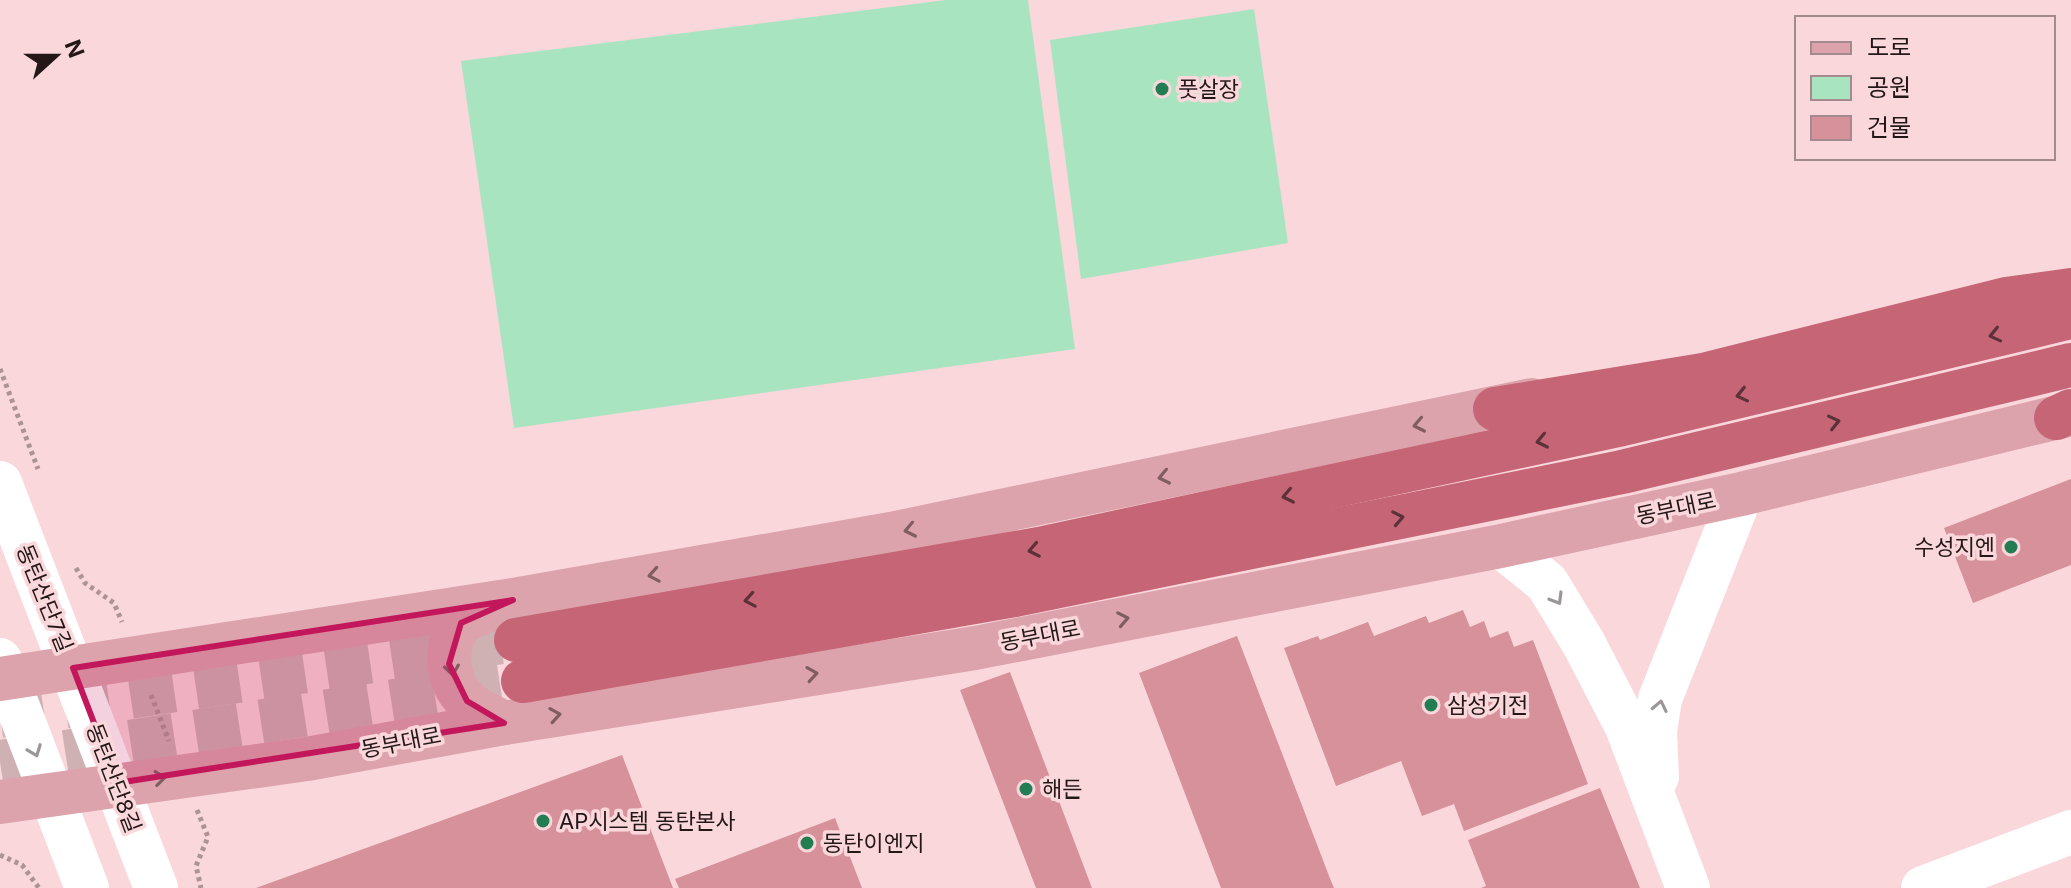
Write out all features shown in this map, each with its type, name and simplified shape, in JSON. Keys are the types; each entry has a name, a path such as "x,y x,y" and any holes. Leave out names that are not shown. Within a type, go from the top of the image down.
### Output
{"highway":[{"path":"1495,409 1703,375 2006,299 2071,290"},
{"name":"동부대로","path":"517,641 1039,549 1618,425 2071,317"},
{"name":"동부대로","path":"517,641 1015,595 1622,472 2071,365"}],"main road":[{"name":"동부대로","path":"2,672 73,668 136,658 517,641 891,534 1495,409 2071,271"},
{"name":"동부대로","path":"0,802 117,783 307,759 504,723 975,648 1501,546 1741,494 2066,414"},
{"path":"504,723 467,701 454,684 449,664 452,642 461,623 517,641"}],"street":[{"name":"동탄산단7길","path":"0,483 73,668"},
{"path":"1659,812 1655,731 1660,699 1741,494"},
{"path":"1501,546 1547,583 1584,644 1627,727 1688,888"},
{"name":"동탄산단8길","path":"73,668 156,888"},
{"path":"2,672 87,888"},
{"path":"1923,888 2071,832"}],"path":[{"path":"0,369 44,483"},
{"path":"71,554 85,583 114,603 208,837 196,866 201,888"},
{"path":"0,855 22,865 39,888"}],"highlighted area":[{"path":"513,600 461,623 449,664 467,701 504,723 117,783 73,668"}],"green space":[{"path":"946,0 1028,0 1075,349 514,428 461,61"},
{"path":"1254,9 1288,243 1081,279 1050,40"}],"building":[{"name":"수성지엔","path":"2071,479 2071,565 1973,603 1944,528"},
{"name":"삼성기전","path":"1463,610 1470,627 1484,621 1490,638 1508,631 1514,647 1533,640 1588,784 1464,831 1454,804 1422,816 1401,761 1336,786 1284,648 1318,636 1320,640 1368,622 1374,636 1426,616 1429,623"},
{"path":"1237,636 1334,888 1221,888 1139,673"},
{"name":"해든","path":"1010,672 1092,888 1036,888 960,690"},
{"name":"AP시스템 동탄본사","path":"622,755 673,888 256,888"},
{"path":"1600,788 1640,888 1481,888 1486,886 1468,840"},
{"name":"동탄이엔지","path":"835,818 862,888 679,888 675,879"}],"tunnel":[{"path":"0,716 516,640"},
{"path":"0,762 523,681"}],"place":[{"name":"풋살장","path":"1162,89"},
{"name":"수성지엔","path":"2011,547"},
{"name":"삼성기전","path":"1431,705"},
{"name":"해든","path":"1026,789"},
{"name":"AP시스템 동탄본사","path":"543,821"},
{"name":"동탄이엔지","path":"807,843"}]}
